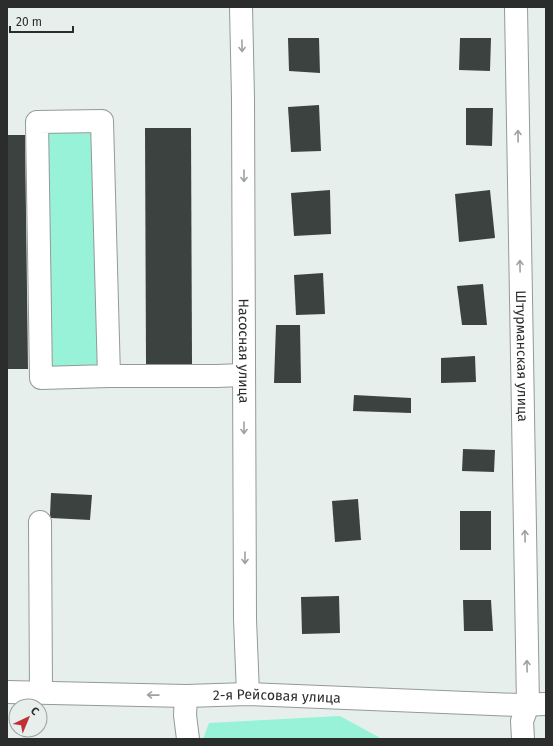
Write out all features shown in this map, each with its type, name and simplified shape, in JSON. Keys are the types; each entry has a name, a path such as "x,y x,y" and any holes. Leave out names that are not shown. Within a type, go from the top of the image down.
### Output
{"street":[{"name":"Насосная улица","path":"241,7 243,106 245,619 248,694"},
{"name":"Штурманская улица","path":"516,7 537,704 522,721 522,739"},
{"path":"109,376 102,121 37,122 41,378 244,375"},
{"path":"40,522 41,692"},
{"name":"2-я Рейсовая улица","path":"7,692 186,696 248,694 537,704"},
{"path":"186,696 188,739"}],"green space":[{"path":"102,121 109,376 41,378 37,128"},
{"path":"340,716 382,739 203,739 209,723"}],"building":[{"path":"288,38 319,38 320,73 289,71"},
{"path":"460,38 491,38 490,71 459,70"},
{"path":"319,105 321,151 291,152 288,107"},
{"path":"466,108 493,108 492,146 466,145"},
{"path":"145,128 191,128 192,364 146,364"},
{"path":"7,135 25,135 28,369 7,369"},
{"path":"330,190 331,234 294,236 291,193"},
{"path":"490,190 495,238 459,242 455,194"},
{"path":"323,273 325,314 296,315 294,275"},
{"path":"483,284 487,325 462,325 457,286"},
{"path":"276,325 300,325 301,383 274,383"},
{"path":"475,356 476,382 441,383 441,358"},
{"path":"354,395 411,398 411,413 353,411"},
{"path":"463,449 495,450 494,472 462,471"},
{"path":"51,493 92,495 90,520 51,518"},
{"path":"358,499 361,540 335,542 332,501"},
{"path":"460,511 491,511 491,550 460,550"},
{"path":"339,596 340,633 302,634 301,597"},
{"path":"463,600 491,600 493,631 464,631"}]}
